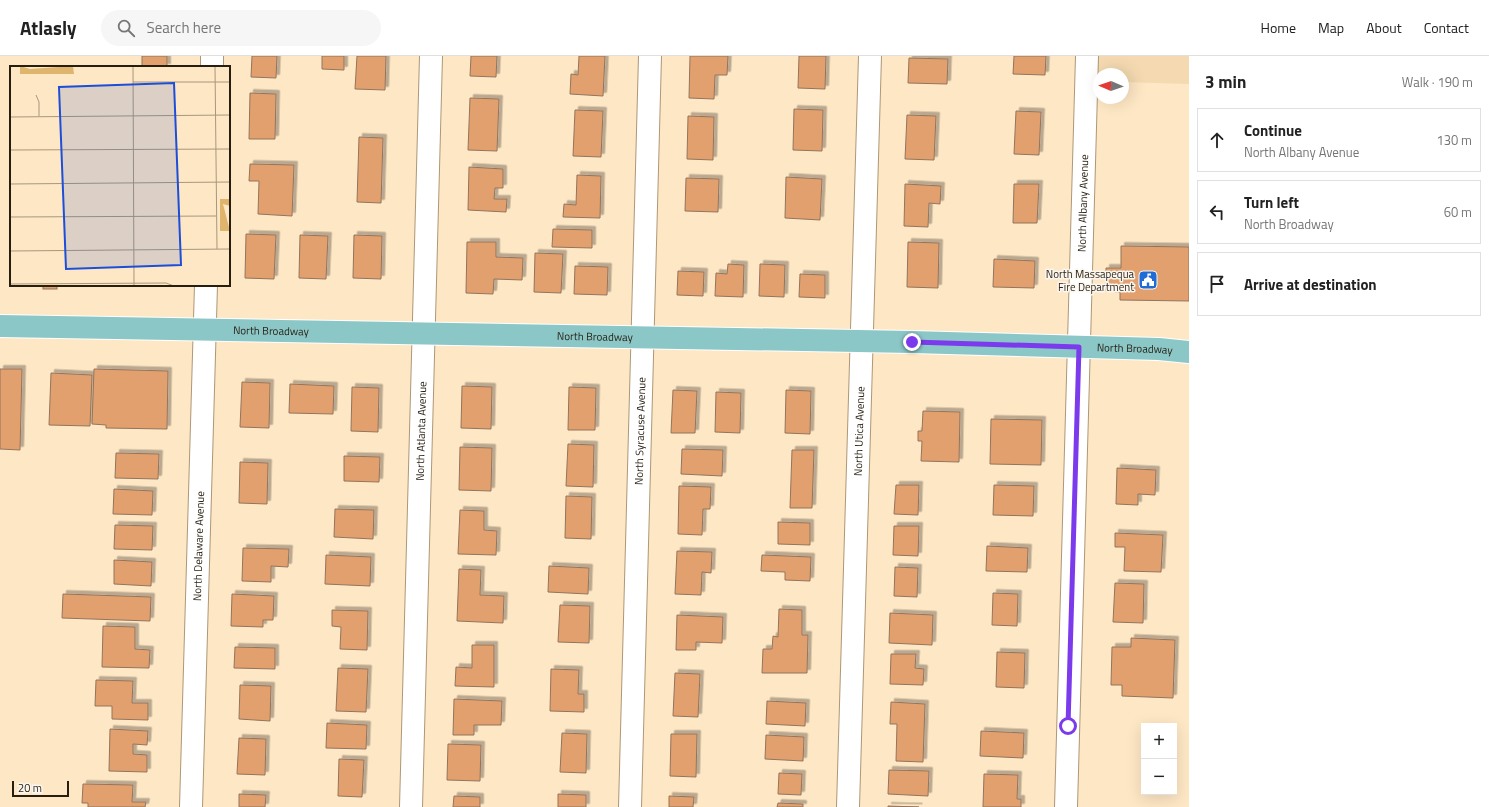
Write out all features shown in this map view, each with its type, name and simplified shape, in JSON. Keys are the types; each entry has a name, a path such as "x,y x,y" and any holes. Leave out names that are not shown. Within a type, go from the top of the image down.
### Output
{"main road":[{"name":"North Broadway","path":"0,326 861,342 1159,349 1189,352"}],"street":[{"name":"North Atlanta Avenue","path":"410,807 431,56"},
{"name":"North Syracuse Avenue","path":"630,807 650,56"},
{"name":"North Utica Avenue","path":"848,807 870,56"},
{"name":"North Albany Avenue","path":"1066,807 1087,56"},
{"name":"North Delaware Avenue","path":"191,807 206,286"}],"shaded area":[{"path":"1094,56 1189,56 1189,84 1129,82 1129,68 1094,68"}],"building":[{"path":"142,56 167,56 167,66 142,66"},
{"path":"252,56 277,56 276,78 251,77"},
{"path":"322,56 344,56 344,70 322,69"},
{"path":"357,56 386,56 385,90 355,89"},
{"path":"471,56 497,56 496,77 470,76"},
{"path":"579,56 605,56 603,96 570,94 571,74 578,75"},
{"path":"690,56 728,56 727,75 715,75 714,99 689,98"},
{"path":"799,56 826,56 825,89 798,88"},
{"path":"1014,56 1046,56 1045,75 1013,74"},
{"path":"909,58 948,59 947,84 908,83"},
{"path":"250,93 276,94 275,139 249,139"},
{"path":"470,98 499,99 497,151 468,150"},
{"path":"794,109 823,110 822,151 793,150"},
{"path":"575,110 603,111 601,157 573,156"},
{"path":"1016,111 1041,112 1039,155 1014,154"},
{"path":"907,115 936,116 934,160 905,159"},
{"path":"688,116 714,117 713,160 687,159"},
{"path":"359,137 383,138 381,203 357,202"},
{"path":"250,164 294,165 292,216 258,214 259,181 249,181"},
{"path":"469,167 503,169 503,188 495,188 494,199 507,199 506,212 468,210"},
{"path":"577,175 601,176 600,218 563,217 564,204 576,205"},
{"path":"786,177 822,179 820,220 785,218"},
{"path":"686,178 719,179 718,212 685,211"},
{"path":"905,184 941,186 940,204 929,203 928,227 904,226"},
{"path":"1014,184 1039,184 1037,223 1013,223"},
{"path":"553,229 592,230 592,248 552,247"},
{"path":"246,234 276,235 274,279 245,278"},
{"path":"300,235 328,236 326,279 299,278"},
{"path":"354,235 382,236 381,279 353,278"},
{"path":"467,242 496,242 496,257 523,258 522,280 494,279 493,294 466,293"},
{"path":"908,242 939,243 938,288 907,287"},
{"name":"North Massapequa Fire Department","path":"1121,246 1189,247 1189,301 1120,300 1120,292 1106,291 1106,268 1121,268"},
{"path":"535,253 563,254 561,293 534,292"},
{"path":"994,259 1035,261 1034,288 993,287"},
{"path":"728,264 744,265 743,297 715,296 716,273 727,274"},
{"path":"760,264 785,265 784,297 759,296"},
{"path":"575,266 608,267 607,295 574,294"},
{"path":"678,271 704,272 703,296 677,295"},
{"path":"800,274 825,275 825,298 799,297"},
{"path":"43,286 57,286 57,289 43,289"},
{"path":"0,369 22,369 20,450 0,449"},
{"path":"94,369 168,371 167,429 106,428 106,425 92,424"},
{"path":"51,373 92,375 90,426 49,425"},
{"path":"242,382 270,383 269,428 240,427"},
{"path":"290,384 334,386 333,414 289,413"},
{"path":"462,386 492,387 491,429 461,428"},
{"path":"352,387 379,388 378,432 351,431"},
{"path":"569,387 596,388 595,430 568,430"},
{"path":"673,390 697,391 695,433 671,433"},
{"path":"786,390 811,391 810,434 785,433"},
{"path":"716,392 741,393 740,433 715,432"},
{"path":"923,411 960,412 959,462 921,461 922,441 918,441 918,431 922,431"},
{"path":"991,419 1042,420 1041,465 990,464"},
{"path":"568,444 594,445 593,487 566,486"},
{"path":"460,447 492,448 491,491 459,490"},
{"path":"682,449 723,450 722,476 681,474"},
{"path":"792,450 814,450 812,508 790,508"},
{"path":"116,453 159,454 158,479 115,478"},
{"path":"344,456 380,457 379,482 344,481"},
{"path":"240,462 268,463 267,504 239,503"},
{"path":"1117,468 1156,470 1155,495 1138,494 1138,505 1116,504"},
{"path":"896,485 919,485 918,515 894,514"},
{"path":"994,485 1034,486 1033,516 993,515"},
{"path":"679,486 711,487 710,509 703,509 702,535 678,534"},
{"path":"114,489 153,491 152,515 113,514"},
{"path":"566,496 592,497 591,539 565,538"},
{"path":"335,509 374,510 373,539 334,537"},
{"path":"460,510 484,511 484,530 497,531 496,555 458,554"},
{"path":"778,522 810,523 810,545 778,544"},
{"path":"115,525 153,526 152,550 114,549"},
{"path":"894,526 919,526 918,556 893,555"},
{"path":"1115,533 1163,535 1161,572 1124,571 1125,547 1115,547"},
{"path":"987,546 1028,548 1027,572 986,571"},
{"path":"243,548 289,549 288,567 271,566 271,582 242,581"},
{"path":"677,551 712,552 711,573 702,572 701,595 675,594"},
{"path":"326,555 371,557 370,586 325,584"},
{"path":"762,555 811,557 810,581 785,580 785,572 761,571"},
{"path":"114,560 152,562 151,586 114,584"},
{"path":"549,566 589,568 588,594 548,592"},
{"path":"895,567 918,568 917,597 894,596"},
{"path":"459,569 481,570 480,595 504,596 503,623 457,621"},
{"path":"1115,583 1144,584 1143,623 1113,622"},
{"path":"993,593 1018,594 1017,626 992,625"},
{"path":"63,594 151,597 150,621 62,618"},
{"path":"232,594 274,596 273,620 263,620 263,627 231,626"},
{"path":"560,605 590,606 589,643 558,642"},
{"path":"779,609 802,610 802,635 808,635 807,673 762,673 763,649 772,649 773,636 778,637"},
{"path":"332,610 368,611 367,650 340,649 341,627 332,626"},
{"path":"890,613 933,615 932,645 889,643"},
{"path":"677,615 723,617 722,643 696,642 696,650 676,650"},
{"path":"103,626 135,627 135,649 150,650 149,668 102,667"},
{"path":"1131,638 1175,640 1173,698 1122,696 1122,685 1111,685 1112,647 1131,647"},
{"path":"472,645 494,645 494,687 455,686 456,667 472,668"},
{"path":"235,647 275,648 275,669 234,668"},
{"path":"997,652 1025,653 1024,688 996,687"},
{"path":"891,654 916,654 915,668 924,669 923,685 890,684"},
{"path":"338,668 368,669 366,712 336,711"},
{"path":"551,669 579,670 578,694 584,694 584,712 550,711"},
{"path":"675,673 700,674 698,717 673,716"},
{"path":"96,680 133,681 132,703 148,703 148,720 112,719 112,706 95,706"},
{"path":"240,685 271,686 270,721 239,719"},
{"path":"454,699 502,701 501,725 474,725 474,735 453,735"},
{"path":"767,701 806,703 805,726 766,724"},
{"path":"891,702 925,704 923,762 896,761 897,724 890,724"},
{"path":"327,723 367,725 366,749 326,748"},
{"path":"110,729 148,731 147,745 133,744 133,754 147,755 147,772 109,771"},
{"path":"981,731 1024,733 1023,758 980,756"},
{"path":"562,733 587,734 586,773 560,772"},
{"path":"671,734 697,734 696,777 670,776"},
{"path":"766,735 804,737 803,761 765,759"},
{"path":"239,738 266,739 265,775 237,774"},
{"path":"448,744 481,745 480,781 447,780"},
{"path":"339,759 364,760 362,797 338,796"},
{"path":"889,770 929,771 928,796 888,794"},
{"path":"779,773 802,774 801,795 778,794"},
{"path":"984,774 1018,775 1017,799 1021,799 1021,807 983,807"},
{"path":"83,784 133,785 132,802 146,802 145,807 88,807 88,803 82,803"},
{"path":"239,794 266,795 265,807 239,807"},
{"path":"558,794 586,795 586,807 558,807"},
{"path":"454,796 480,797 480,807 453,807"},
{"path":"669,796 694,797 693,807 669,807"},
{"path":"778,803 803,804 803,807 777,807"},
{"path":"888,806 919,807 888,807"}],"place":[{"name":"North Massapequa Fire Department","path":"1148,280"}],"route":[{"path":"912,342 1079,347 1068,726"}]}
